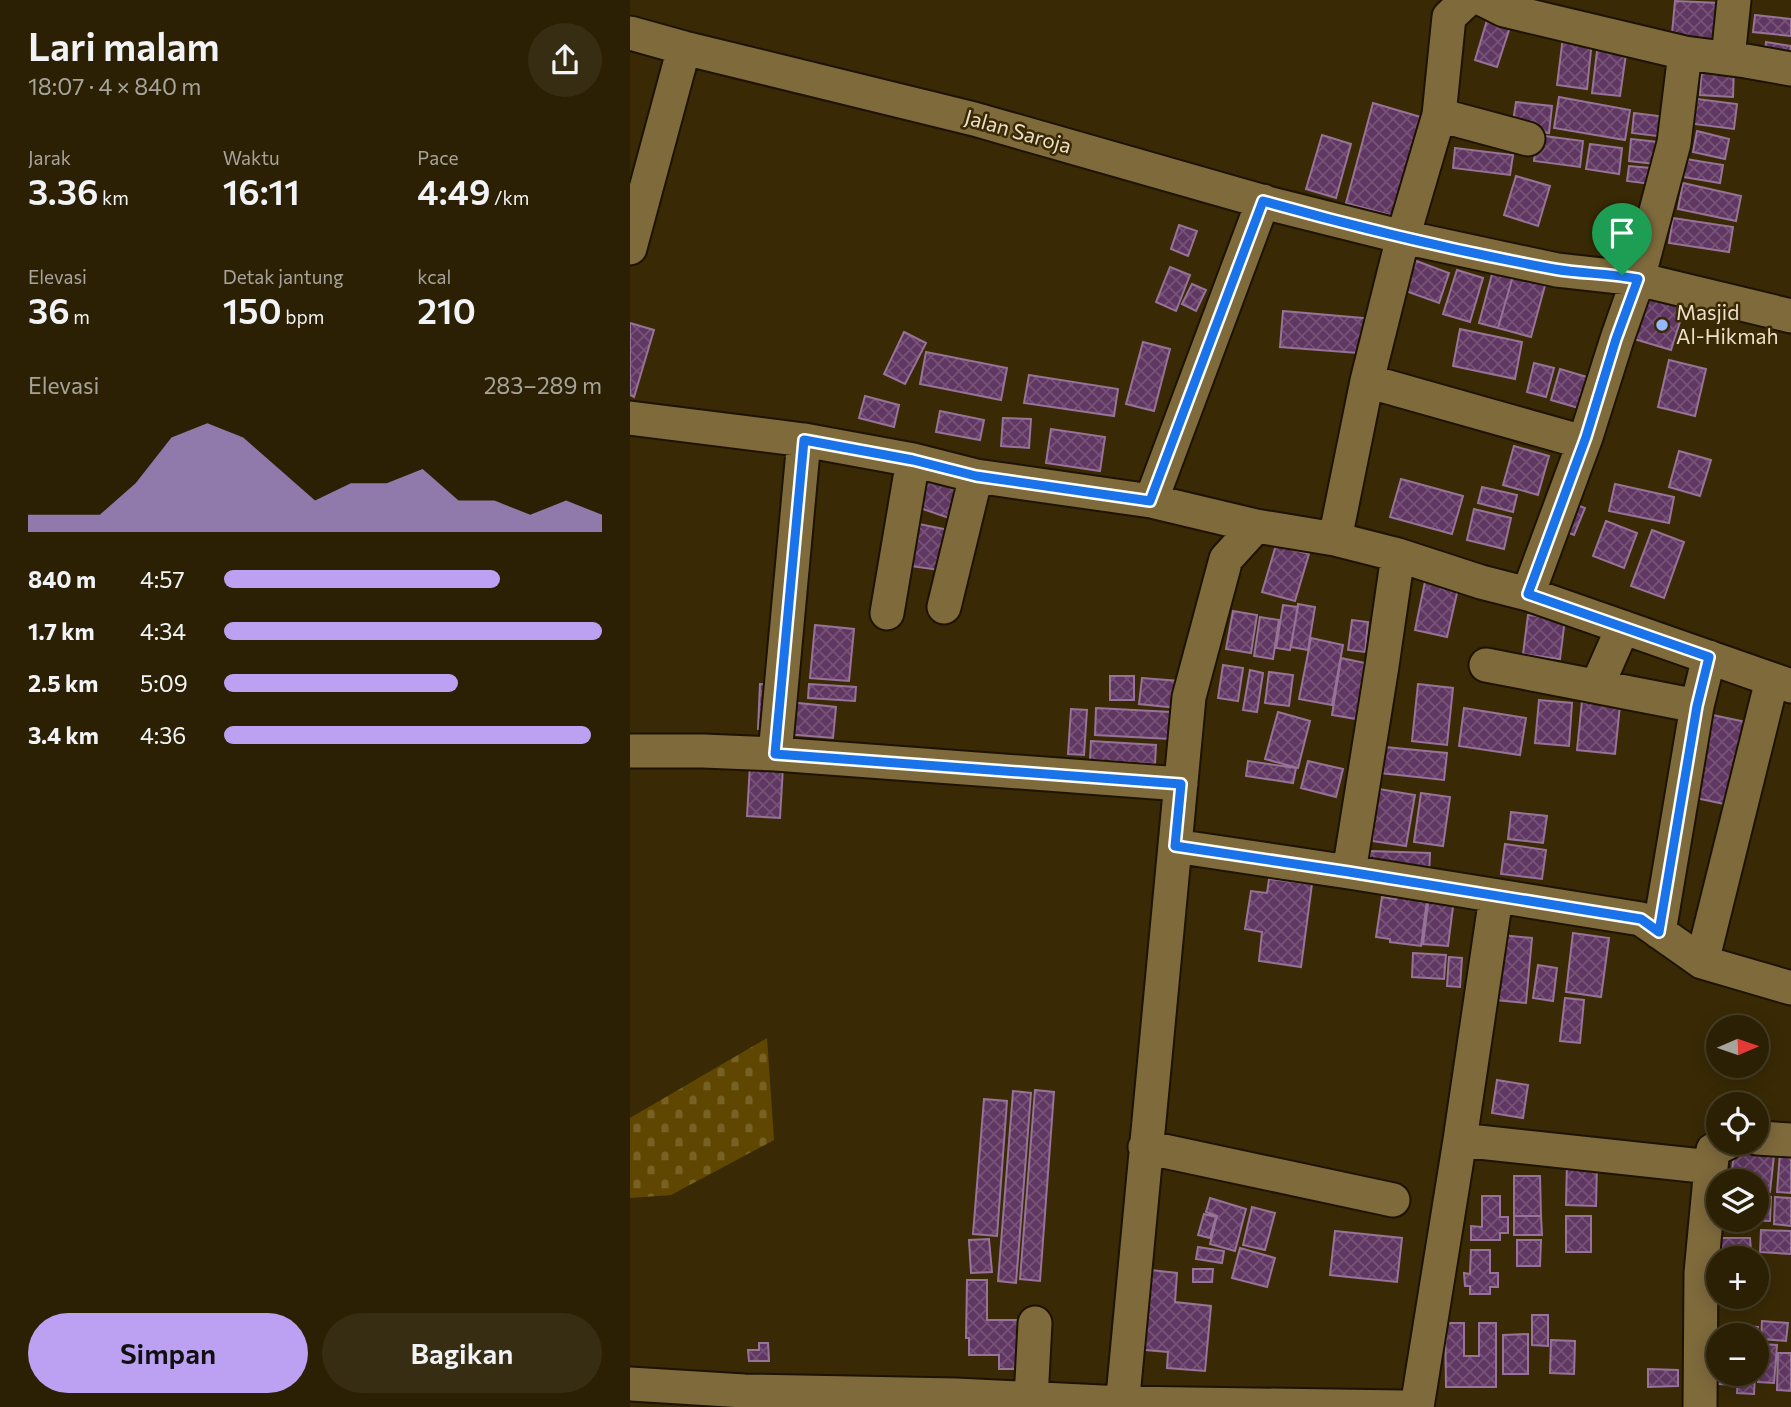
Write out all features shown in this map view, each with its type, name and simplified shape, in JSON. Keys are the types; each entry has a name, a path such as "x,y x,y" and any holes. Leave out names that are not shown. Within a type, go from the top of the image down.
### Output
{"street":[{"path":"1335,540 1367,381 1403,237 1439,115 1449,17 1467,0"},
{"path":"1728,58 1734,0"},
{"path":"1498,3 1685,52 1791,69"},
{"name":"Jalan Saroja","path":"630,33 974,119 1263,201 1403,237 1557,270 1622,275 1791,316"},
{"path":"630,248 684,48"},
{"path":"1528,594 1584,442 1638,279 1674,143 1685,52"},
{"path":"1439,115 1528,139"},
{"path":"1150,501 1263,201"},
{"path":"1367,381 1584,442"},
{"path":"630,418 804,440 913,460 976,476 1150,501 1256,526 1335,540 1398,555 1528,594 1782,683 1702,962"},
{"path":"775,754 804,440"},
{"path":"887,613 913,460"},
{"path":"944,607 976,476"},
{"path":"1190,512 1226,559"},
{"path":"1123,1405 1189,697 1226,559 1256,526"},
{"path":"1349,872 1398,555"},
{"path":"1597,687 1622,627"},
{"path":"1659,932 1697,706 1709,657"},
{"path":"1486,665 1697,706"},
{"path":"630,751 775,754 1181,784"},
{"path":"1175,846 1641,919 1702,962 1791,988"},
{"path":"1417,1407 1496,897"},
{"path":"1769,1139 1791,1140"},
{"path":"1460,1140 1706,1154"},
{"path":"1146,1147 1393,1200"},
{"path":"1700,1407 1701,1273 1719,1155"},
{"path":"1031,1399 1035,1322"},
{"path":"630,1384 744,1391 956,1395 1123,1405 1402,1407"}],"green space":[{"path":"767,1038 774,1140 671,1195 630,1198 630,1118"}],"building":[{"path":"1675,1 1720,3 1718,46 1671,44"},
{"path":"1755,15 1791,19 1791,36 1753,32"},
{"path":"1488,17 1511,24 1497,67 1475,60"},
{"path":"1563,37 1592,40 1587,89 1557,85"},
{"path":"1766,42 1791,46 1789,63 1764,60"},
{"path":"1598,43 1627,47 1620,96 1592,93"},
{"path":"1702,65 1734,67 1733,97 1700,95"},
{"path":"1559,97 1630,110 1625,140 1554,128"},
{"path":"1689,98 1737,104 1734,129 1686,123"},
{"path":"1516,102 1552,106 1549,133 1512,128"},
{"path":"1373,103 1424,118 1397,217 1346,203"},
{"path":"1634,113 1667,117 1665,137 1632,133"},
{"path":"1697,131 1729,139 1725,159 1693,152"},
{"path":"1322,135 1351,144 1336,198 1306,189"},
{"path":"1537,135 1583,141 1580,167 1534,161"},
{"path":"1631,139 1667,143 1664,165 1629,161"},
{"path":"1590,144 1622,148 1619,174 1586,169"},
{"path":"1455,148 1513,155 1510,175 1453,168"},
{"path":"1686,159 1723,165 1720,183 1683,177"},
{"path":"1629,166 1661,169 1659,185 1627,181"},
{"path":"1516,176 1550,186 1538,226 1504,215"},
{"path":"1683,183 1741,196 1736,221 1678,209"},
{"path":"1673,218 1733,227 1729,252 1669,243"},
{"path":"1179,225 1197,231 1188,256 1171,249"},
{"path":"1411,259 1449,273 1439,303 1400,289"},
{"path":"1495,263 1515,269 1498,328 1479,323"},
{"path":"1170,267 1190,275 1176,311 1156,302"},
{"path":"1515,269 1547,278 1531,337 1498,328"},
{"path":"1457,270 1483,278 1470,322 1443,314"},
{"path":"1192,284 1206,290 1196,311 1182,304"},
{"path":"1645,293 1685,306 1671,350 1631,338"},
{"path":"1283,311 1374,319 1371,354 1280,347"},
{"path":"630,323 654,330 634,397 630,395"},
{"path":"1460,329 1522,342 1515,379 1453,366"},
{"path":"904,332 926,343 905,384 884,374"},
{"path":"1143,342 1170,349 1154,411 1126,404"},
{"path":"926,352 1007,368 1001,400 920,384"},
{"path":"1669,360 1706,369 1695,416 1658,407"},
{"path":"1534,363 1554,368 1546,397 1527,392"},
{"path":"1560,369 1597,380 1589,411 1551,400"},
{"path":"1029,375 1118,389 1114,416 1024,403"},
{"path":"865,396 899,405 894,427 859,418"},
{"path":"940,411 984,420 980,440 936,432"},
{"path":"1003,418 1031,419 1029,448 1001,446"},
{"path":"1051,429 1105,437 1100,471 1046,463"},
{"path":"1514,446 1549,456 1538,495 1503,485"},
{"path":"1679,451 1711,460 1700,496 1669,487"},
{"path":"924,477 961,489 952,519 914,506"},
{"path":"1401,479 1463,496 1452,534 1390,517"},
{"path":"1615,484 1674,497 1669,523 1609,511"},
{"path":"1482,487 1517,495 1513,512 1478,503"},
{"path":"1569,502 1585,508 1574,535 1559,529"},
{"path":"1474,509 1511,518 1504,549 1467,540"},
{"path":"1606,521 1637,533 1624,568 1593,556"},
{"path":"909,522 949,530 939,570 903,565"},
{"path":"1652,530 1684,542 1664,598 1631,586"},
{"path":"1276,545 1309,554 1295,601 1262,592"},
{"path":"1427,572 1460,580 1447,637 1415,630"},
{"path":"1298,604 1315,607 1308,650 1291,647"},
{"path":"1283,605 1298,607 1290,650 1276,648"},
{"path":"1233,611 1257,615 1251,653 1226,649"},
{"path":"1528,615 1565,619 1560,659 1523,654"},
{"path":"1260,617 1279,620 1273,659 1254,656"},
{"path":"1352,620 1368,622 1365,652 1348,650"},
{"path":"815,625 854,629 849,681 810,678"},
{"path":"1311,638 1343,645 1332,705 1299,699"},
{"path":"1341,658 1365,663 1356,719 1332,715"},
{"path":"1223,665 1243,668 1238,701 1218,698"},
{"path":"1250,670 1263,673 1257,712 1243,710"},
{"path":"1269,672 1293,675 1289,706 1265,703"},
{"path":"1110,676 1134,676 1134,700 1110,700"},
{"path":"1142,678 1179,681 1177,708 1139,704"},
{"path":"760,684 778,685 775,730 758,729"},
{"path":"809,684 856,687 855,701 808,698"},
{"path":"1418,684 1453,688 1447,745 1412,741"},
{"path":"1539,700 1572,703 1569,746 1535,743"},
{"path":"1582,701 1620,705 1615,754 1577,750"},
{"path":"789,702 836,707 833,738 786,734"},
{"path":"1096,708 1171,712 1170,739 1095,735"},
{"path":"1464,708 1526,718 1520,755 1459,746"},
{"path":"1071,709 1087,710 1084,755 1068,754"},
{"path":"1278,712 1310,721 1298,768 1265,759"},
{"path":"1708,714 1746,722 1729,805 1691,797"},
{"path":"1091,741 1156,745 1155,764 1090,760"},
{"path":"1374,746 1447,753 1444,780 1371,772"},
{"path":"1248,761 1296,768 1293,783 1246,776"},
{"path":"1308,761 1343,769 1336,797 1301,788"},
{"path":"750,765 783,767 780,818 747,816"},
{"path":"1379,789 1415,795 1406,846 1372,841"},
{"path":"1421,793 1450,797 1443,846 1414,842"},
{"path":"1511,812 1547,816 1543,843 1508,839"},
{"path":"1505,844 1546,850 1542,879 1501,874"},
{"path":"1370,851 1430,853 1429,876 1369,873"},
{"path":"1269,879 1312,884 1301,967 1259,961 1262,932 1245,929 1251,891 1267,893"},
{"path":"1397,889 1428,893 1421,946 1390,942 1390,939 1376,937 1382,897 1396,899"},
{"path":"1429,896 1454,899 1448,946 1423,944"},
{"path":"1573,933 1609,938 1601,997 1566,992"},
{"path":"1501,935 1532,938 1526,1003 1496,1000"},
{"path":"1413,953 1446,955 1444,979 1412,977"},
{"path":"1449,957 1462,958 1460,987 1447,986"},
{"path":"1538,965 1557,968 1553,1001 1533,998"},
{"path":"1565,998 1584,1000 1580,1043 1560,1041"},
{"path":"1497,1080 1528,1085 1523,1118 1492,1113"},
{"path":"1035,1090 1054,1092 1040,1281 1020,1279"},
{"path":"1013,1091 1031,1093 1016,1283 998,1281"},
{"path":"984,1099 1007,1101 997,1236 973,1234"},
{"path":"1780,1152 1791,1153 1791,1193 1777,1192"},
{"path":"1734,1155 1774,1155 1770,1192 1769,1169 1732,1169"},
{"path":"1567,1161 1597,1162 1596,1206 1566,1205"},
{"path":"1514,1176 1540,1176 1541,1216 1514,1216"},
{"path":"1482,1196 1500,1196 1500,1217 1508,1217 1508,1233 1500,1233 1500,1240 1471,1240 1471,1226 1482,1227"},
{"path":"1769,1197 1771,1197 1769,1221"},
{"path":"1775,1197 1791,1198 1791,1226 1774,1224"},
{"path":"1210,1198 1246,1209 1235,1251 1210,1244 1217,1216 1206,1212"},
{"path":"1252,1207 1275,1213 1265,1250 1243,1245"},
{"path":"1204,1214 1216,1217 1210,1238 1198,1235"},
{"path":"1514,1216 1541,1216 1542,1235 1514,1235"},
{"path":"1566,1216 1591,1216 1591,1252 1566,1252"},
{"path":"1335,1231 1402,1238 1397,1282 1330,1275"},
{"path":"1791,1231 1791,1254 1769,1253 1769,1246 1760,1246 1761,1232"},
{"path":"1715,1238 1750,1238 1751,1246 1715,1246"},
{"path":"989,1239 992,1272 971,1273 969,1240"},
{"path":"1517,1240 1541,1240 1540,1266 1517,1266"},
{"path":"1198,1247 1224,1251 1222,1263 1196,1259"},
{"path":"1240,1248 1275,1258 1267,1287 1232,1278"},
{"path":"1471,1250 1490,1250 1490,1273 1498,1273 1498,1287 1490,1287 1490,1294 1470,1294 1470,1286 1465,1286 1464,1273 1470,1274"},
{"path":"1142,1269 1177,1273 1175,1302 1211,1306 1205,1371 1167,1368 1168,1352 1135,1349"},
{"path":"1193,1269 1213,1269 1212,1282 1193,1282"},
{"path":"967,1280 987,1280 987,1320 1024,1320 1018,1369 999,1369 999,1355 969,1355 969,1338 966,1338"},
{"path":"1532,1315 1548,1315 1548,1346 1532,1345"},
{"path":"1762,1321 1788,1323 1786,1341 1769,1340 1769,1323"},
{"path":"1445,1323 1464,1323 1464,1356 1479,1356 1479,1323 1496,1323 1496,1387 1446,1387"},
{"path":"1528,1334 1528,1374 1503,1374 1503,1335"},
{"path":"1551,1340 1575,1341 1574,1374 1550,1373"},
{"path":"759,1343 768,1343 769,1361 749,1361 748,1350 759,1350"},
{"path":"1769,1345 1777,1345 1774,1383 1769,1383"},
{"path":"1778,1353 1791,1353 1791,1391 1777,1390"},
{"path":"1648,1369 1678,1370 1678,1386 1648,1387"},
{"path":"1737,1386 1754,1386 1754,1394 1737,1393"}],"place":[{"name":"Masjid Al-Hikmah","path":"1662,325"}],"route":[{"path":"1263,201 1488,256 1557,270 1622,275 1638,279 1616,339 1586,437 1528,594 1709,657 1697,706 1659,932 1641,919 1175,846 1181,784 775,754 804,440 913,460 976,476 1150,501 1263,201"}]}
